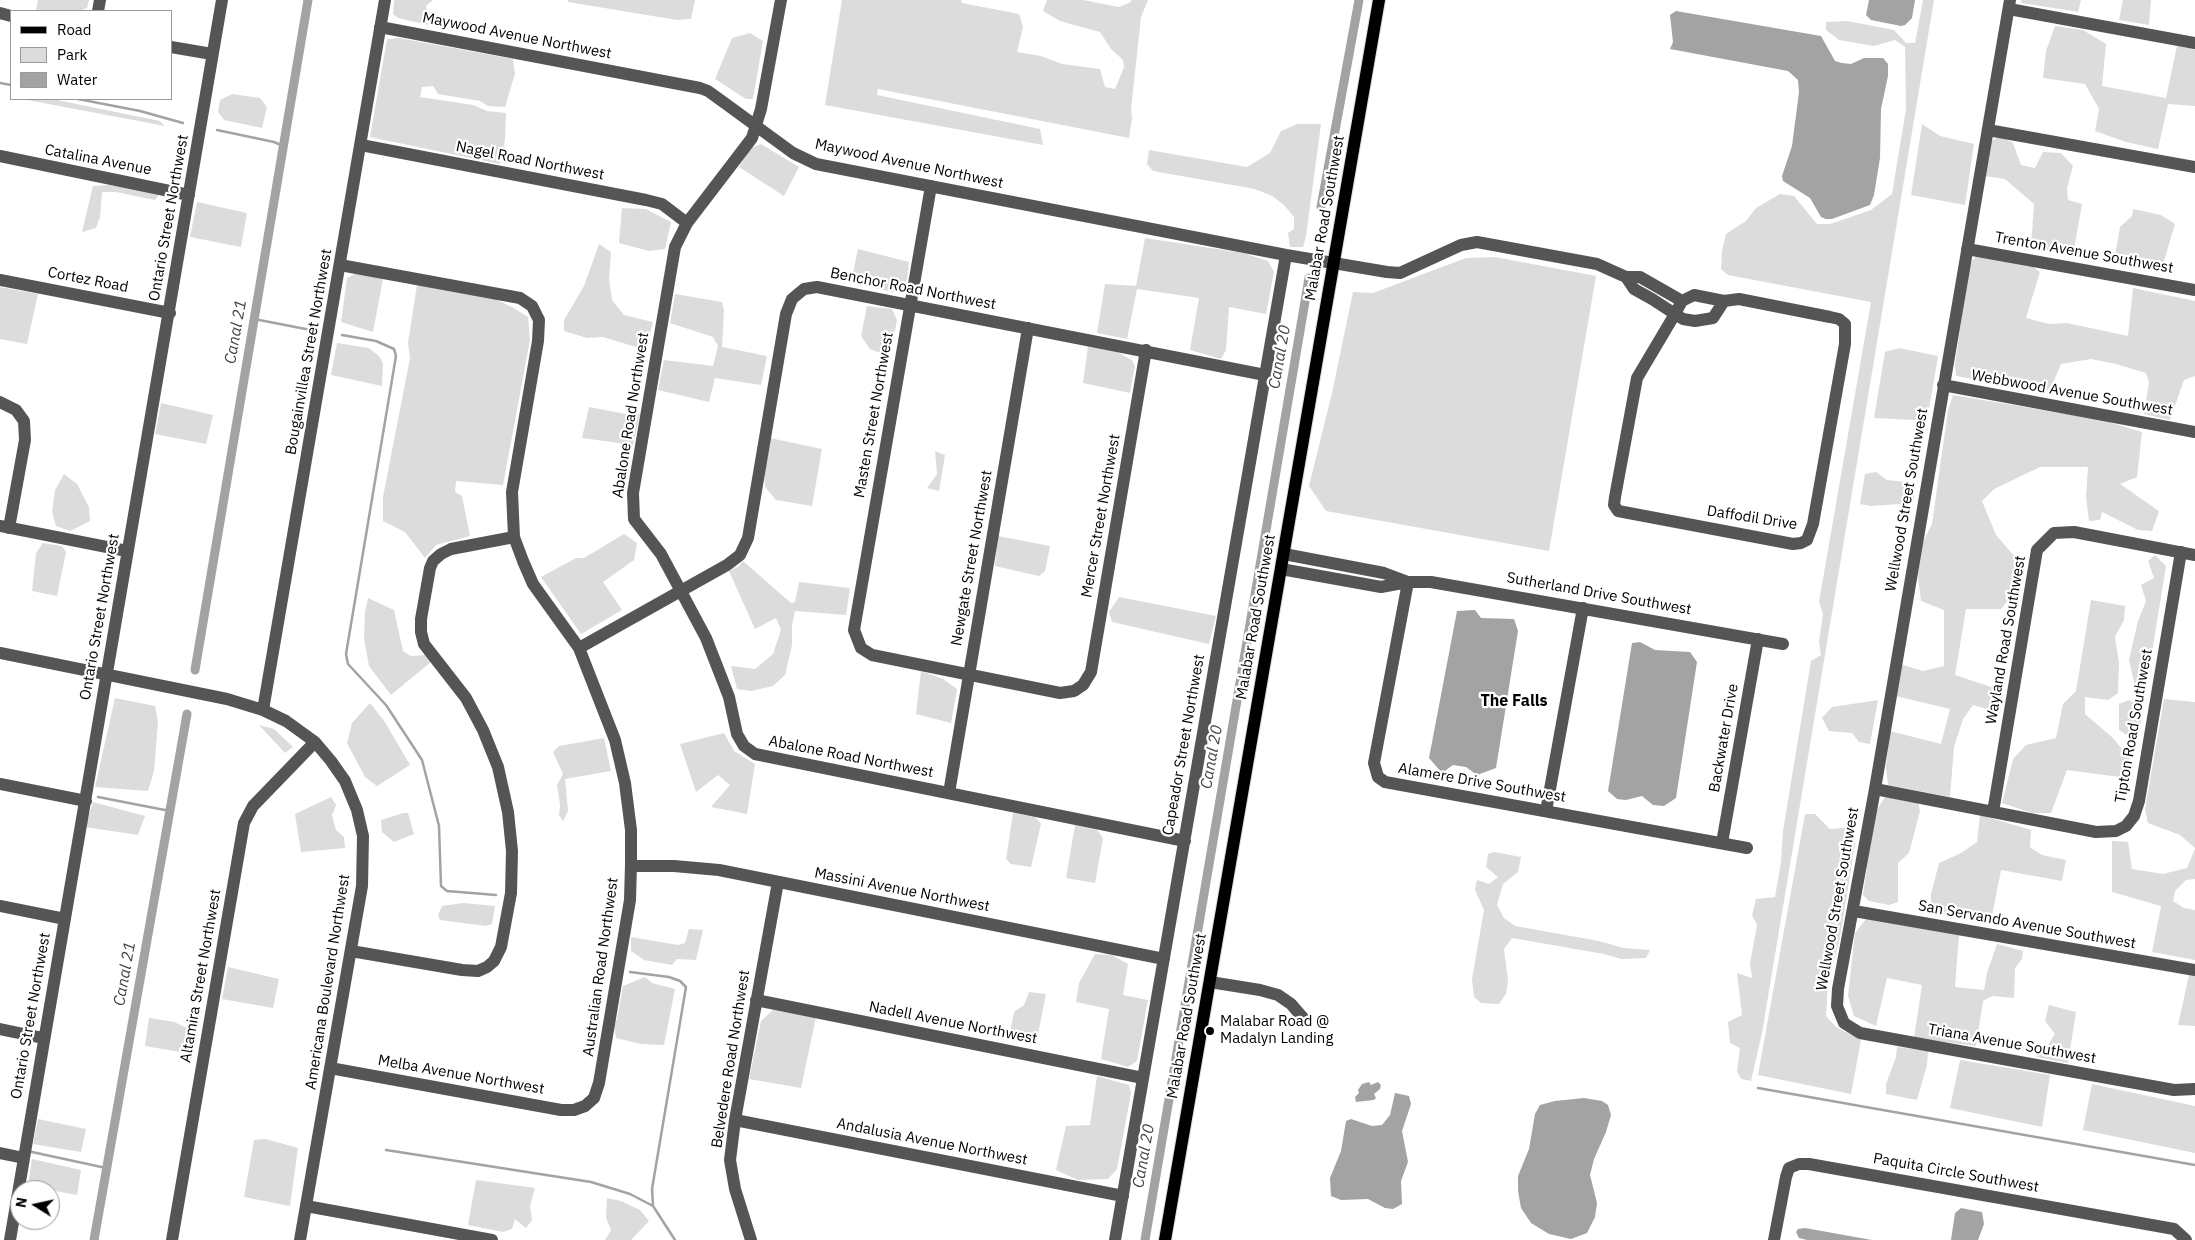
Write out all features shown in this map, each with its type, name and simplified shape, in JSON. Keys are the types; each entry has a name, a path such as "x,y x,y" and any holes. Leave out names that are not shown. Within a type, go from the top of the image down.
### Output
{"main road":[{"name":"Malabar Road Southwest","path":"1166,1240 1379,0"}],"street":[{"name":"Ontario Street Northwest","path":"10,1240 43,1038 86,801 222,0"},
{"name":"Bougainvillea Street Northwest","path":"263,710 385,0"},
{"name":"Abalone Road Northwest","path":"781,0 757,127 752,138 687,223 675,247 633,493 634,519 659,552 681,589 706,638 729,698 738,734 744,746 754,754 1185,841"},
{"path":"2009,5 2195,44"},
{"name":"Wellwood Street Southwest","path":"1837,1006 1838,989 1854,912 2009,5"},
{"name":"Maywood Avenue Northwest","path":"380,27 689,85 708,91 793,153 816,164 1286,255 1400,273 1461,245 1477,242 1597,264 1626,277"},
{"path":"172,47 212,54"},
{"path":"1988,130 2195,167"},
{"name":"Nagel Road Northwest","path":"361,145 646,200 662,204 687,223"},
{"name":"Catalina Avenue","path":"0,156 189,194"},
{"name":"Masten Street Northwest","path":"931,186 854,630 861,648 872,655 969,674"},
{"name":"Trenton Avenue Southwest","path":"1967,249 2195,290"},
{"name":"Capeador Street Northwest","path":"1115,1240 1286,255"},
{"name":"Australian Road Northwest","path":"340,265 520,298 532,306 539,320 538,341 512,492 514,537 534,584 578,648 616,741 625,783 631,830 630,900 599,1084 594,1098 585,1106"},
{"path":"1626,277 1640,277 1682,301"},
{"path":"1626,277 1634,289 1683,319 1704,320 1713,318 1724,301"},
{"name":"Cortez Road","path":"0,280 170,313"},
{"name":"Benchor Road Northwest","path":"578,648 727,565 740,554 748,538 786,314 792,299 804,289 817,287 1146,350 1265,375"},
{"name":"Daffodil Drive","path":"1694,295 1724,301 1739,300 1830,316 1845,324 1845,344 1813,524 1807,540 1801,543 1787,543 1618,511 1614,505 1637,378 1682,301 1694,295"},
{"name":"Newgate Street Northwest","path":"949,793 1028,328"},
{"name":"Mercer Street Northwest","path":"969,674 1060,693 1074,691 1083,685 1091,672 1146,350"},
{"name":"Webbwood Avenue Southwest","path":"1943,385 2195,432"},
{"path":"0,402 16,410 24,421 25,440 5,527 127,551"},
{"name":"Wayland Road Southwest","path":"1993,812 2037,550 2054,533 2074,532 2195,554"},
{"path":"351,951 462,970 478,971 494,961 501,947 511,893 512,852 508,812 498,767 483,730 466,698 424,644 421,632 421,619 430,568 437,557 451,549 514,537"},
{"name":"Tipton Road Southwest","path":"1875,789 2102,833 2116,832 2126,826 2131,821 2139,800 2181,552"},
{"name":"Sutherland Drive Southwest","path":"1284,554 1384,573 1408,582"},
{"name":"Sutherland Drive Southwest","path":"1281,569 1381,587 1408,582 1431,582 1783,644"},
{"name":"Alamere Drive Southwest","path":"1408,582 1374,763 1378,777 1385,782 1747,848"},
{"path":"1546,811 1584,608"},
{"name":"Backwater Drive","path":"1722,843 1758,639"},
{"name":"Americana Boulevard Northwest","path":"0,654 227,699 263,710 286,720 315,742 332,761 345,781 358,810 362,836 362,886 300,1240"},
{"name":"Altamira Street Northwest","path":"172,1240 244,823 253,806 315,742"},
{"path":"0,784 86,801"},
{"name":"Massini Avenue Northwest","path":"631,866 674,866 720,870 1164,959"},
{"name":"Belvedere Road Northwest","path":"751,1240 735,1189 730,1160 735,1120 778,882"},
{"path":"0,906 65,919"},
{"name":"San Servando Avenue Southwest","path":"1854,912 2195,970"},
{"path":"1210,982 1260,990 1278,995 1291,1004 1304,1019"},
{"name":"Nadell Avenue Northwest","path":"756,1000 1143,1078"},
{"name":"Triana Avenue Southwest","path":"1837,1006 1844,1023 1860,1033 2174,1090 2195,1090"},
{"path":"0,1030 43,1038"},
{"name":"Melba Avenue Northwest","path":"330,1068 561,1110 574,1110 585,1106"},
{"name":"Andalusia Avenue Northwest","path":"735,1120 1122,1196"},
{"path":"0,1153 24,1158"},
{"name":"Paquita Circle Southwest","path":"1774,1240 1786,1177 1789,1168 1799,1164 1809,1164 2174,1228 2186,1240"},
{"path":"306,1206 492,1240"}],"green space":[{"path":"38,0 89,0 87,8 82,10 36,10"},
{"path":"394,0 433,0 426,6 427,10 432,13 428,25 398,18 393,14"},
{"path":"568,0 695,0 691,19 677,20 568,2"},
{"path":"842,0 961,0 962,3 1019,14 1023,27 1017,52 1041,56 1062,64 1100,69 1105,87 1115,89 1124,67 1123,60 1111,49 1100,32 1060,21 1043,11 1047,0 1083,0 1119,7 1131,2 1131,0 1148,0 1141,17 1129,138 878,89 877,95 1040,129 1043,145 825,105"},
{"path":"1923,0 1934,0 1762,1033 1751,1081 1741,1079 1737,1071 1740,1048 1730,1043 1728,1022 1742,1015 1737,973 1752,978 1750,963 1757,925 1752,915 1756,899 1775,897 1781,862 1783,831 1811,661 1821,655 1819,641 1823,614 1819,602 1871,302 1728,275 1721,269 1722,251 1726,234 1746,221 1756,208 1780,194 1794,196 1817,224 1830,224 1871,210 1892,194 1906,109 1905,47 1895,40 1874,46 1839,40 1826,30 1826,22 1847,21 1894,30 1906,43 1915,43"},
{"path":"2021,0 2081,0 2078,12 2022,3"},
{"path":"2123,0 2151,0 2149,25 2119,20"},
{"path":"2055,26 2083,30 2106,44 2102,86 2166,98 2177,46 2195,49 2195,106 2168,104 2158,149 2126,142 2095,131 2099,109 2085,84 2043,78 2046,51"},
{"path":"750,33 763,41 753,99 746,99 715,79 732,38"},
{"path":"399,38 513,59 515,74 505,107 488,106 480,101 438,94 433,86 422,87 420,97 473,105 487,111 506,113 505,140 500,164 370,137 387,39"},
{"path":"232,94 260,98 267,107 262,128 224,120 218,112 220,100"},
{"path":"27,100 57,100 160,121 165,126"},
{"path":"1297,124 1321,124 1303,247 1290,247 1288,233 1294,229 1294,217 1284,205 1272,196 1255,189 1153,171 1147,164 1149,150 1247,167 1270,153 1281,131"},
{"path":"1922,124 1940,136 1974,144 1965,205 1911,195"},
{"path":"2000,136 2013,143 2021,165 2035,168 2043,152 2061,153 2073,166 2067,188 2068,200 2082,204 2073,255 2031,247 2034,204 2005,179 1984,176 1991,141"},
{"path":"761,144 799,167 784,196 739,167 750,148"},
{"path":"109,185 160,193 155,200 116,192 102,192 100,217 96,228 82,232 93,186"},
{"path":"197,202 247,213 241,247 190,237"},
{"path":"622,208 646,209 671,222 665,249 649,251 619,243"},
{"path":"2133,209 2161,215 2175,224 2161,271 2114,261 2120,227 2132,216"},
{"path":"1145,238 1243,253 1268,261 1274,272 1266,314 1229,307 1226,350 1221,359 1190,350 1199,298 1137,289 1127,339 1097,333 1105,284 1136,286"},
{"path":"599,244 611,252 609,279 612,300 624,315 653,322 646,350 603,337 587,338 564,331 564,320 584,286"},
{"path":"858,249 909,262 907,280 900,290 893,292 851,283"},
{"path":"1977,255 2028,263 2040,272 2026,318 2049,324 2067,323 2128,336 2133,288 2195,301 2195,376 2184,380 2170,420 2144,414 2149,382 2146,373 2116,364 2091,359 2061,364 2052,385 2046,392 1956,376 1955,365 1969,265"},
{"path":"1495,257 1596,276 1549,551 1326,511 1309,486 1332,393 1353,292 1373,293 1466,258"},
{"path":"355,274 375,275 383,279 373,332 341,322 347,278"},
{"path":"417,285 495,299 514,308 528,317 530,340 503,485 456,481 455,492 462,496 470,536 436,545 425,558 405,532 383,521 383,497 410,358 408,343"},
{"path":"0,287 38,294 27,344 0,339"},
{"path":"675,294 722,302 724,310 722,347 767,356 761,385 715,378 709,402 658,390 664,360 713,366 718,346 713,337 670,323"},
{"path":"867,306 892,309 897,320 891,351 888,356 870,349 861,336"},
{"path":"337,343 369,348 380,357 383,364 382,386 331,375"},
{"path":"1088,346 1117,352 1132,360 1135,366 1130,393 1083,383"},
{"path":"1899,348 1938,356 1928,415 1914,420 1874,418 1885,352"},
{"path":"1953,395 2102,420 2142,432 2137,477 2120,484 2159,511 2152,531 2138,530 2102,512 2100,520 2089,521 2086,497 2088,467 2040,467 1994,489 1982,501 1996,535 2021,564 2014,593 2001,609 1966,609 1955,675 2003,691 2000,713 1973,705 1963,719 1954,747 1950,797 1888,785 1886,767 1890,731 1941,744 1950,709 1896,696 1900,664 1923,671 1944,666 1944,610 1921,601 1918,579 1920,548 1932,524 1948,410"},
{"path":"161,403 213,415 206,444 155,434"},
{"path":"589,407 626,414 640,414 633,445 582,438"},
{"path":"770,438 822,449 812,506 776,500 765,487 764,466"},
{"path":"935,451 945,455 939,491 927,488 937,474"},
{"path":"1876,472 1887,480 1916,483 1913,503 1871,506 1860,504 1865,474"},
{"path":"64,474 77,484 89,507 90,521 70,531 56,526 52,512 55,490"},
{"path":"624,534 637,543 634,560 603,582 622,610 581,634 541,577 576,558 584,558"},
{"path":"998,536 1050,546 1045,571 1039,576 995,566"},
{"path":"43,543 62,546 66,552 57,596 32,591 36,553"},
{"path":"2155,555 2166,566 2146,689 2136,691 2129,660 2138,621 2146,601 2141,585 2154,578 2148,561"},
{"path":"743,561 791,603 795,602 799,582 850,588 846,615 795,611 792,625 792,645 785,675 773,686 751,691 737,689 731,666 755,669 773,654 781,630 776,618 755,629 729,571 738,567"},
{"path":"1119,597 1216,616 1209,644 1112,622 1109,612"},
{"path":"368,598 394,610 403,651 411,656 427,655 431,662 391,695 369,666 364,639 365,612"},
{"path":"2091,600 2125,606 2124,620 2115,637 2119,663 2118,693 2108,700 2085,697 2085,714 2113,738 2134,764 2127,778 2067,770 2051,813 2032,813 2002,803 2013,759 2026,745 2056,738 2063,704 2076,691"},
{"path":"921,671 943,679 957,689 951,723 916,714"},
{"path":"115,698 155,706 158,722 154,771 148,791 95,787"},
{"path":"2164,699 2195,702 2195,848 2180,835 2148,823 2145,809"},
{"path":"1878,700 1870,744 1859,742 1852,733 1829,731 1822,718 1832,707"},
{"path":"2129,700 2143,708 2140,731 2133,739 2119,730 2119,704"},
{"path":"370,703 385,722 410,765 377,786 365,777 347,743 352,723"},
{"path":"259,725 274,729 293,747 285,753"},
{"path":"724,733 734,751 755,764 747,814 711,807 730,785 718,775 696,792 680,744"},
{"path":"604,738 611,771 565,779 568,811 563,821 559,815 560,805 557,785 563,774 553,752 559,746"},
{"path":"331,797 336,805 332,815 336,830 344,837 345,848 301,852 295,814"},
{"path":"1885,797 1918,803 1920,811 1909,853 1898,863 1898,902 1889,905 1869,901 1863,895 1875,813"},
{"path":"93,802 145,816 138,835 85,827"},
{"path":"408,813 414,834 394,842 382,832 381,820"},
{"path":"1013,813 1035,817 1041,824 1031,867 1011,864 1006,859"},
{"path":"1805,814 1815,814 1830,829 1855,827 1855,844 1840,938 1828,983 1826,1016 1836,1027 1861,1040 1851,1094 1758,1075"},
{"path":"1980,815 2031,830 2030,847 2042,855 2066,860 2062,881 2001,870 1992,916 1931,914 1931,894 1939,863 1961,853 1977,842"},
{"path":"1075,825 1097,830 1103,838 1095,883 1066,878"},
{"path":"2112,841 2128,842 2132,869 2163,874 2187,868 2195,849 2195,879 2186,880 2175,891 2173,901 2184,908 2195,910 2195,960 2152,952 2161,906 2112,892"},
{"path":"1494,852 1521,857 1518,872 1503,884 1497,905 1504,918 1515,926 1599,941 1623,948 1650,950 1646,958 1621,959 1604,954 1512,938 1504,949 1508,980 1506,994 1499,1004 1481,1003 1474,997 1472,979 1484,910 1475,890 1477,880 1489,884 1498,877 1486,867 1488,854"},
{"path":"463,903 495,906 492,924 486,926 440,920 438,915 442,906"},
{"path":"1866,919 1959,935 1955,987 1984,990 1987,973 1997,944 2023,951 2022,959 2015,968 2014,998 1992,996 1983,1001 1976,1046 1914,1038 1922,985 1887,978 1876,1026 1854,1016 1848,996 1855,933"},
{"path":"689,929 703,930 696,960 677,959 672,965 644,960 631,951 631,937 678,945 685,943"},
{"path":"1095,954 1112,955 1128,964 1123,995 1148,1000 1137,1061 1128,1067 1101,1059 1109,1009 1076,1002 1079,983"},
{"path":"228,967 279,979 273,1008 222,999"},
{"path":"2189,975 2195,976 2195,1026 2178,1025"},
{"path":"645,977 652,983 675,989 664,1045 641,1044 616,1038 614,1026 623,986"},
{"path":"1029,992 1046,994 1036,1045 1009,1038 1014,1012 1024,1005"},
{"path":"2049,1005 2076,1012 2068,1063 2037,1057 2036,1050 2047,1046 2055,1034 2045,1021"},
{"path":"773,1010 816,1017 801,1088 749,1079 761,1021"},
{"path":"149,1018 174,1022 195,1032 192,1054 145,1046"},
{"path":"1897,1047 1928,1051 1927,1065 1917,1100 1886,1094 1886,1084 1896,1057"},
{"path":"1960,1060 2050,1075 2042,1127 1950,1108"},
{"path":"1097,1076 1129,1085 1131,1093 1117,1169 1108,1179 1078,1180 1056,1170 1066,1126 1090,1125"},
{"path":"2092,1084 2195,1106 2195,1153 2083,1130"},
{"path":"38,1119 86,1129 81,1152 33,1144"},
{"path":"266,1139 298,1148 290,1206 244,1197 254,1140"},
{"path":"32,1159 81,1170 77,1195 60,1192 60,1180 29,1180"},
{"path":"476,1180 535,1188 530,1206 532,1220 526,1228 515,1219 512,1229 503,1232 468,1225"},
{"path":"607,1198 621,1201 640,1210 649,1221 631,1240 605,1240 611,1230 606,1218"}],"water":[{"path":"1869,0 1915,0 1912,18 1905,25 1901,26 1871,20 1866,15"},
{"path":"1676,11 1821,36 1835,61 1842,63 1851,64 1864,58 1883,58 1888,64 1888,76 1881,109 1880,158 1874,195 1870,205 1832,219 1826,219 1821,217 1810,198 1783,181 1782,176 1792,146 1799,92 1798,80 1788,71 1670,49 1673,42 1670,15"},
{"path":"1475,610 1481,618 1514,619 1518,631 1496,768 1477,775 1466,767 1453,765 1442,773 1429,758 1457,611"},
{"path":"1640,642 1655,650 1690,652 1697,662 1676,798 1664,806 1653,805 1642,796 1626,800 1617,799 1608,791 1632,643"},
{"path":"1369,1082 1371,1085 1378,1082 1381,1085 1380,1089 1374,1094 1376,1098 1374,1100 1356,1102 1355,1097 1359,1093 1358,1090 1362,1084"},
{"path":"1395,1093 1409,1096 1411,1104 1402,1131 1408,1162 1401,1181 1402,1204 1393,1209 1385,1208 1368,1199 1341,1200 1331,1196 1330,1178 1341,1151 1346,1121 1351,1119 1372,1126 1382,1125 1390,1115"},
{"path":"1584,1098 1602,1101 1608,1105 1611,1115 1594,1159 1590,1175 1597,1203 1595,1217 1587,1233 1571,1239 1549,1234 1531,1223 1521,1208 1518,1176 1529,1149 1535,1114 1540,1105 1555,1101"},
{"path":"1961,1208 1982,1212 1984,1224 1978,1240 1951,1240 1955,1213"},
{"path":"1805,1228 1872,1240 1807,1240 1799,1238 1796,1232 1798,1229"}],"waterway":[{"name":"Canal 21","path":"195,670 308,0"},
{"name":"Canal 20","path":"1321,207 1359,0"},
{"path":"0,83 10,85"},
{"path":"83,100 140,111 183,123"},
{"path":"217,130 274,142 283,146"},
{"name":"Canal 20","path":"1145,1240 1309,278"},
{"path":"254,319 316,331"},
{"path":"342,335 376,341 394,349 396,356 346,654 348,664 386,705 422,760 439,826 441,886 447,891 496,895"},
{"name":"Canal 21","path":"94,1240 187,714"},
{"path":"98,797 170,811"},
{"path":"630,972 669,977 680,981 686,987 652,1189 653,1205"},
{"path":"1758,1088 2195,1165"},
{"path":"386,1150 591,1182 630,1194 653,1206 675,1240"},
{"path":"32,1152 106,1168"}],"place":[{"name":"Malabar Road @ Madalyn Landing","path":"1210,1031"}],"district":[{"name":"The Falls","path":"1514,701"}]}
